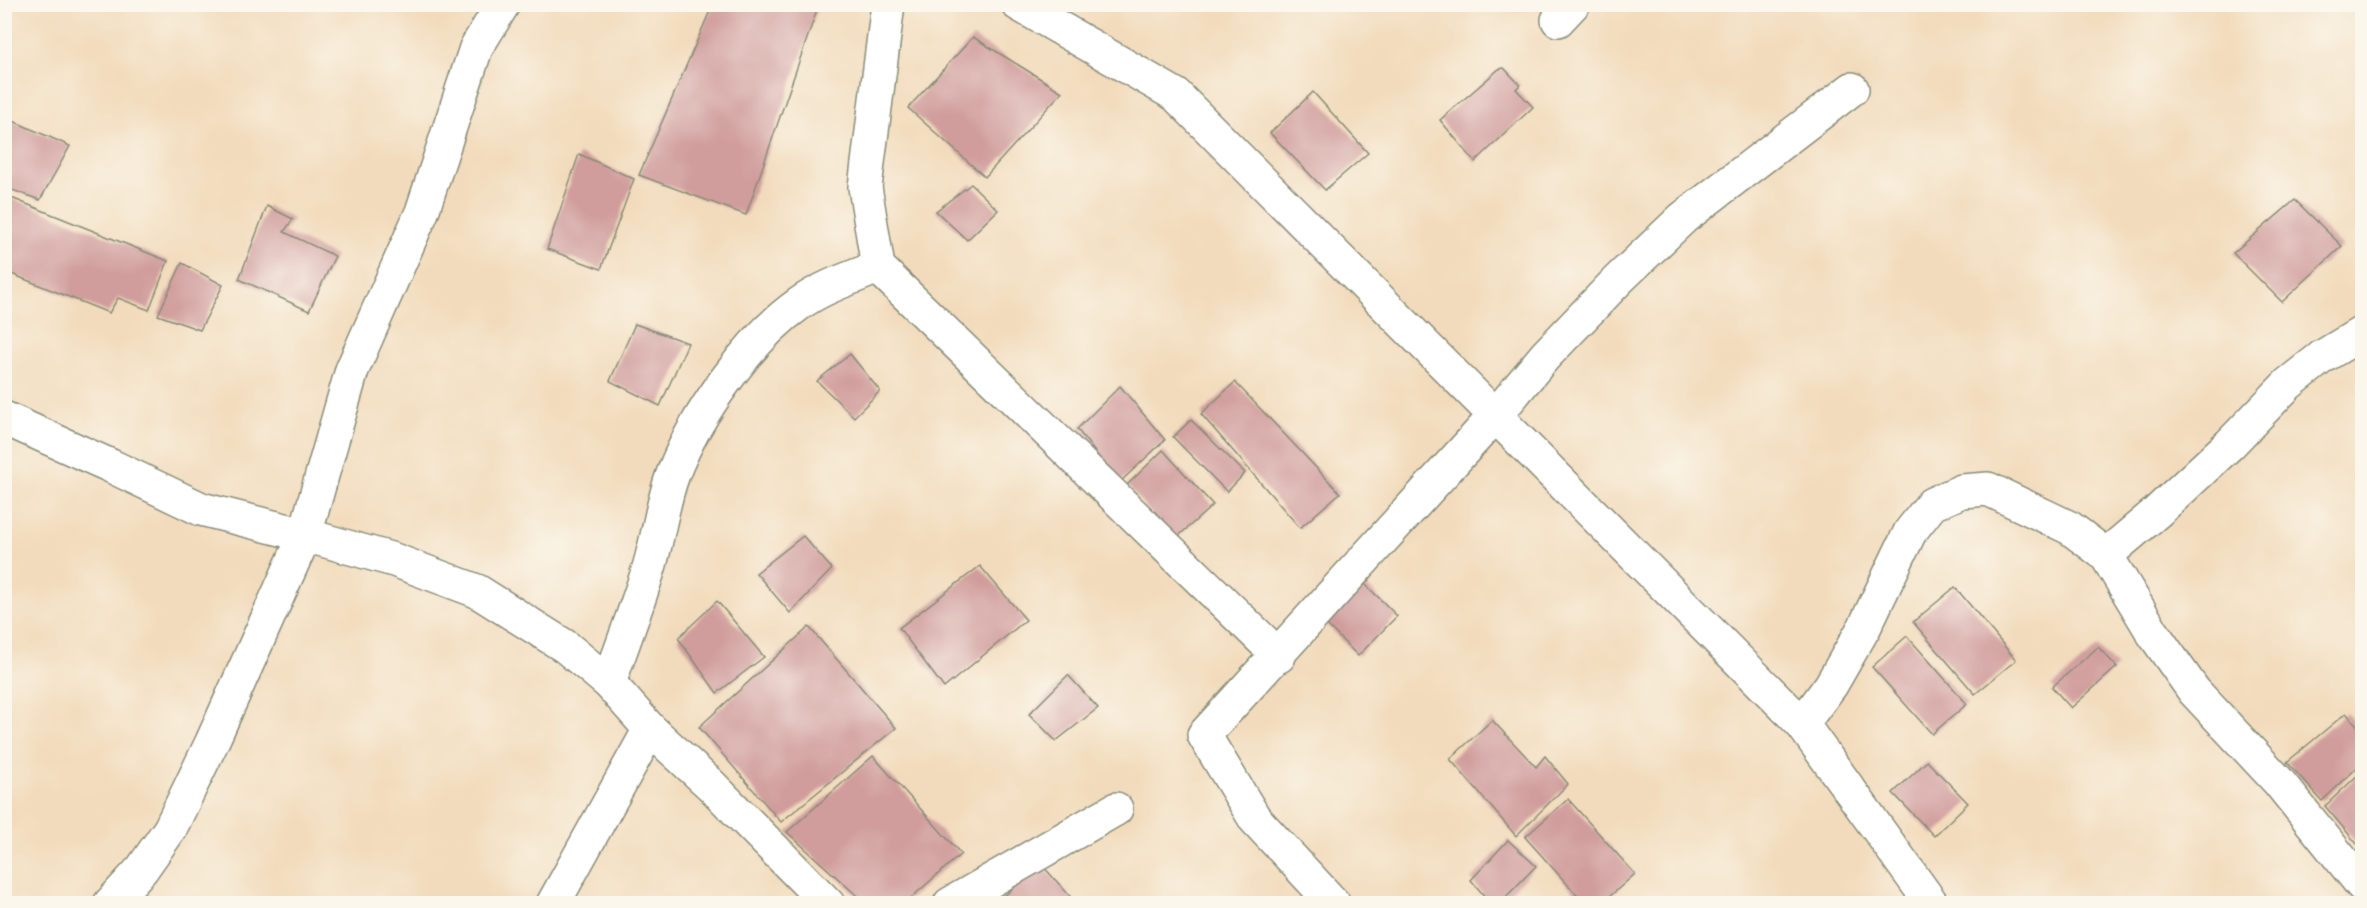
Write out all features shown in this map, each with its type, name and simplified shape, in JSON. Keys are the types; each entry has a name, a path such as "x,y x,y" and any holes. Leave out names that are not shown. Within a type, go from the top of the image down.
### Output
{"street":[{"path":"110,903 142,869 170,829 212,742 305,535 352,370 422,212 476,48 502,4"},
{"path":"888,4 865,187 878,267 1279,656"},
{"path":"1018,4 1176,95 1326,249 1496,416 1802,724 1932,903"},
{"path":"1334,903 1255,819 1204,735 1279,656 1496,416 1545,356 1619,279 1683,218 1851,89"},
{"path":"609,683 648,571 673,474 694,432 719,392 750,349 775,322 802,302 878,267"},
{"path":"2106,555 2222,452 2288,384 2322,357 2362,333"},
{"path":"4,418 201,509 394,560 477,591 566,647 609,683 650,729 712,786 828,903"},
{"path":"1802,724 1832,685 1865,626 1910,532 1932,504 1962,490 1988,489 2070,528 2106,555 2153,633 2194,691 2277,781 2362,885"},
{"path":"553,903 650,729"},
{"path":"950,903 1116,809"}],"building":[{"path":"713,4 819,4 746,215 639,175"},
{"path":"973,37 1062,92 985,177 908,108"},
{"path":"1504,68 1520,85 1516,89 1533,107 1475,162 1440,120 1499,69"},
{"path":"1313,92 1368,153 1325,190 1270,133"},
{"path":"4,117 70,146 40,200 4,187"},
{"path":"579,154 634,179 601,269 547,249"},
{"path":"971,184 998,210 967,240 936,211"},
{"path":"4,195 168,261 149,310 118,298 109,313 4,271"},
{"path":"2295,200 2342,246 2282,302 2233,253"},
{"path":"267,206 293,219 284,232 335,256 309,311 239,279"},
{"path":"182,263 223,285 200,330 158,315"},
{"path":"635,324 688,343 660,406 610,381"},
{"path":"850,354 880,391 854,417 817,381"},
{"path":"1235,382 1340,493 1300,528 1201,414"},
{"path":"1120,386 1165,440 1119,483 1077,429"},
{"path":"1191,420 1245,473 1227,492 1173,437"},
{"path":"1163,450 1213,505 1174,540 1127,485"},
{"path":"803,536 832,569 790,613 756,573"},
{"path":"980,566 1026,620 944,688 899,628"},
{"path":"1359,578 1397,616 1358,656 1322,620"},
{"path":"1955,587 2016,660 1975,694 1913,622"},
{"path":"717,601 764,657 717,693 678,638"},
{"path":"809,627 896,728 781,822 699,727"},
{"path":"1907,636 1967,704 1932,734 1872,667"},
{"path":"2098,647 2117,667 2071,708 2052,687"},
{"path":"1068,675 1098,708 1056,741 1029,714"},
{"path":"2346,713 2362,731 2362,763 2322,801 2287,762"},
{"path":"1492,720 1536,767 1545,756 1568,784 1516,836 1450,759"},
{"path":"873,756 961,854 904,904 866,904 787,832"},
{"path":"1927,761 1968,803 1934,836 1893,793"},
{"path":"2362,771 2362,839 2357,844 2325,806"},
{"path":"1568,799 1635,874 1601,904 1585,904 1525,837"},
{"path":"1508,840 1536,866 1499,904 1491,904 1471,880"},
{"path":"1041,864 1077,904 995,904"}]}
